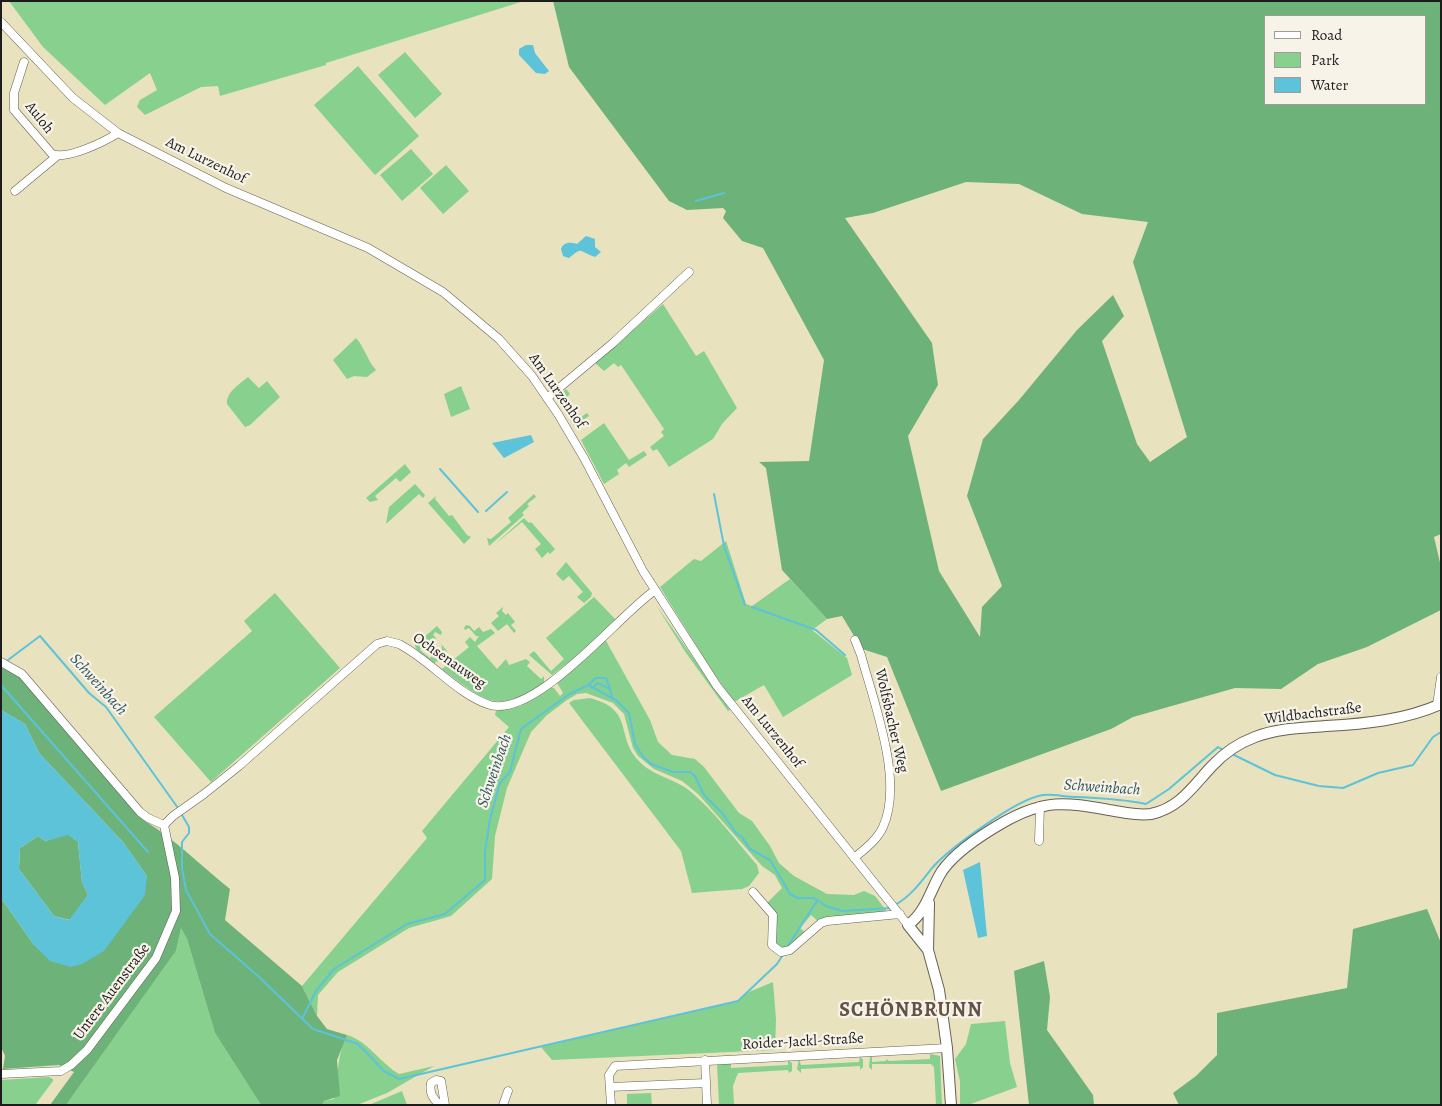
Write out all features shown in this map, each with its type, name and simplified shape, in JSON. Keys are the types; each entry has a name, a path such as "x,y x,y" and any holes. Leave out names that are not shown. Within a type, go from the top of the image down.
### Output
{"main road":[{"name":"Wildbachstraße","path":"1040,806 1064,803 1137,815 1159,812 1185,797 1219,759 1242,743 1277,730 1372,722 1407,715 1439,705"},
{"path":"908,925 922,911 943,871 961,852 995,827 1040,806"},
{"path":"930,897 928,950 939,990 947,1048 950,1105"},
{"name":"Am Lurzenhof","path":"908,925 928,950"}],"street":[{"name":"Am Lurzenhof","path":"1,22 72,98 118,133 226,188 368,248 437,288 499,339 521,363 548,398 580,451 654,591 717,686 908,925"},
{"name":"Auloh","path":"24,62 14,93 14,110 46,149 57,156"},
{"path":"15,190 57,156 98,144 118,133"},
{"path":"548,398 613,343 690,272"},
{"name":"Ochsenauweg","path":"164,825 239,766 378,644 386,641 399,644 474,698 491,705 510,705 529,698 552,682 654,591"},
{"name":"Wolfsbacher Weg","path":"854,858 867,847 883,827 890,805 891,780 861,655 855,640"},
{"path":"4,664 22,674 140,812 164,825"},
{"name":"Wildbachstraße","path":"1439,705 1441,677"},
{"path":"1040,806 1040,841"},
{"name":"Untere Auenstraße","path":"1,1074 62,1071 71,1065 87,1050 156,958 176,911 174,878 164,825"},
{"path":"752,892 773,916 774,926 771,941 774,948 781,952 790,950 827,921 898,912"},
{"name":"Roider-Jackl-Straße","path":"610,1087 609,1075 615,1066 947,1048"},
{"path":"705,1060 706,1105"},
{"path":"440,1105 429,1089 431,1083 436,1080 441,1081 443,1084 445,1105"},
{"path":"611,1105 610,1087 706,1083"},
{"path":"503,1105 508,1091"}],"green space":[{"path":"9,1 524,1 326,63 326,65 220,96 218,86 201,87 145,115 137,107 140,100 157,90 150,73 105,105 43,47"},
{"path":"553,1 1441,1 1441,534 1434,537 1441,567 1441,610 1367,647 1318,664 1281,689 1235,688 1133,717 1111,729 941,791 887,657 862,649 842,616 827,619 782,570 766,468 759,462 809,461 824,360 763,248 742,241 723,218 726,211 723,208 687,210 669,201 569,67","holes":["966,182 1019,184 1082,214 1148,222 1133,262 1187,437 1150,462 1137,444 1102,341 1124,316 1113,295 1077,330 1019,400 983,439 967,496 1002,586 982,607 980,637 939,571 908,436 938,385 932,343 845,218 873,213"]},
{"path":"405,52 442,94 415,118 378,75"},
{"path":"358,66 419,136 375,175 314,105"},
{"path":"411,149 433,174 402,201 380,175"},
{"path":"446,165 469,191 443,214 420,188"},
{"path":"663,304 696,356 704,351 737,408 722,424 713,439 669,467 657,449 653,451 650,447 664,436 661,432 664,429 621,365 618,367 614,363 604,371 595,363"},
{"path":"356,338 376,370 367,377 354,376 347,379 333,360"},
{"path":"248,377 259,388 267,381 280,397 250,425 245,427 227,404 227,400 231,392"},
{"path":"461,386 470,409 451,417 444,394"},
{"path":"566,389 570,394 567,397 581,417 587,413 589,416 574,426 558,400 559,396"},
{"path":"604,423 629,460 644,451 647,455 629,467 626,463 617,470 619,474 604,484 581,440"},
{"path":"405,464 411,472 400,482 396,478 375,496 378,500 370,502 366,498"},
{"path":"415,484 425,495 423,498 419,494 386,524 389,507"},
{"path":"534,494 536,497 527,504 529,506 522,513 524,515 489,546 487,538 491,539 511,522 508,518"},
{"path":"436,496 435,499 449,516 452,515 467,535 471,537 464,544 428,503"},
{"path":"524,518 529,523 531,522 555,549 550,554 548,552 542,558 535,549 541,544 522,522 494,545"},
{"path":"726,541 746,604 752,606 790,579 827,619 812,630 847,658 852,675 783,717 764,685 734,702 660,587 694,559 701,561"},
{"path":"566,562 592,593 591,597 584,603 577,597 583,592 569,576 563,581 556,574"},
{"path":"275,593 340,668 211,782 154,717 252,631 244,621"},
{"path":"594,597 616,620 583,651 552,675 529,655 534,651 551,671 564,659 546,638"},
{"path":"656,605 730,710 728,711 686,653"},
{"path":"503,607 502,611 506,615 508,613 515,622 511,625 516,631 514,633 507,624 498,631 491,623 499,616 496,613"},
{"path":"466,625 470,626 474,631 479,627 483,632 491,629 495,633 477,646 497,669 506,659 509,665 501,668 526,659 530,662 527,666 541,679 544,676 544,683 513,699 501,701 490,700 480,696 456,680 442,669 469,647 465,642 470,637 475,642 479,636 476,636 469,628 465,630"},
{"path":"437,626 442,632 441,635 435,632 433,635 437,639 433,638 420,650 430,658 442,648 441,644 448,652 444,650 435,657 438,661 434,663 416,649 415,645"},
{"path":"605,639 650,720 658,742 672,755 695,759 704,767 739,813 752,821 770,846 779,863 794,876 827,894 854,895 864,891 875,896 888,913 819,922 811,915 800,928 807,934 790,950 774,948 774,926 765,905 782,888 775,875 762,866 698,794 682,781 654,769 638,756 633,748 624,714 613,703 586,693 577,694 547,715 531,732 507,788 495,836 492,879 451,916 409,928 338,972 318,995 317,1016 302,986 427,838 422,831 509,727 495,715 496,711 521,706 549,687 554,688 560,696 563,693 556,681"},
{"path":"1,665 20,676 145,821 178,845 230,889 225,920 302,986 317,1016 327,1029 347,1035 337,1060 340,1096 324,1101 322,1105 261,1105 215,1033 187,939 181,928 176,951 66,1105 50,1105 74,1072 59,1065 3,1069 5,1056 1,1047 1,898 34,945 147,876 123,842 39,753 25,724 1,710"},
{"path":"590,698 604,703 619,716 631,751 638,760 650,770 690,791 725,827 757,865 759,873 749,886 742,889 692,893 681,851 569,703 574,700"},
{"path":"68,834 78,842 82,882 88,895 70,920 54,916 19,869 20,848 38,836 45,841"},
{"path":"1427,909 1441,943 1441,1105 1179,1105 1173,1093 1196,1076 1217,1055 1217,1013 1347,988 1353,929"},
{"path":"181,928 187,939 215,1033 261,1105 66,1105 176,951"},
{"path":"1044,961 1050,997 1047,1030 1093,1095 1094,1105 1029,1105 1014,971"},
{"path":"773,982 776,1019 775,1050 552,1060 541,1047 738,1001 749,992"},
{"path":"1005,1021 1010,1063 1017,1087 968,1105 960,1105 960,1081 955,1059 966,1044 971,1024"},
{"path":"347,1035 368,1047 399,1074 434,1066 387,1093 357,1105 322,1105 324,1101 334,1099 339,1059"},
{"path":"930,1054 940,1056 942,1105 936,1105 934,1067 931,1064 872,1064 872,1070 869,1067 870,1057 872,1057 872,1062 886,1061 886,1059 889,1061 930,1059"},
{"path":"860,1056 863,1060 863,1067 860,1070 860,1066 801,1069 801,1073 797,1069 799,1059 801,1065 859,1062"},
{"path":"788,1060 792,1063 792,1071 789,1073 788,1070 738,1073 733,1086 734,1105 719,1105 717,1063 731,1062 731,1068 788,1065"},
{"path":"49,1077 53,1081 35,1105 1,1105 1,1080"},
{"path":"402,1091 407,1105 369,1105"},
{"path":"651,1093 652,1105 627,1104 627,1094"}],"water":[{"path":"526,45 533,45 535,53 549,71 545,74 536,73 519,55 519,49"},
{"path":"586,236 595,239 595,247 601,252 595,257 581,251 569,258 563,256 561,249 564,245 570,243 577,244"},
{"path":"531,435 534,442 504,458 492,443"},
{"path":"1,710 25,724 39,753 123,842 147,876 145,895 104,951 82,964 71,967 50,961 34,945 1,898","holes":["68,835 78,842 82,883 88,895 69,920 54,916 19,869 20,848 38,836 45,841"]},
{"path":"980,862 987,936 978,938 963,870"}],"waterway":[{"path":"696,201 724,193"},
{"path":"440,469 478,512"},
{"path":"486,511 507,492"},
{"path":"714,494 724,546 745,605"},
{"path":"752,607 816,630 845,655"},
{"name":"Schweinbach","path":"8,660 40,636 89,693 106,707 178,808"},
{"path":"588,685 596,678 606,678 610,689"},
{"path":"592,688 598,683 610,689 612,697"},
{"name":"Schweinbach","path":"1,685 148,852"},
{"name":"Schweinbach","path":"302,1019 316,991 334,969 407,924 445,914 485,880 485,852 490,819 500,783 510,772 521,729 568,695 588,685 616,700 629,713 635,744 643,757 651,764 673,772 690,772 695,776 704,795 723,814 750,849 770,860 790,894 798,898 814,898 826,906 842,911 891,908"},
{"name":"Schweinbach","path":"1232,754 1275,775 1319,786 1343,788 1378,773 1413,765 1433,737 1441,732"},
{"name":"Schweinbach","path":"895,905 911,893 941,859 968,837 1002,814 1032,798 1047,795 1112,799 1146,804 1169,789 1218,747 1223,750"},
{"name":"Schweinbach","path":"182,815 189,827 189,833 182,842 182,868 186,890 210,934 258,976 313,1029 358,1044 384,1071 399,1079 738,1001 777,964 784,953"},
{"name":"Schweinbach","path":"786,949 817,901"}],"district":[{"name":"SCHÖNBRUNN","path":"911,1011"}]}
